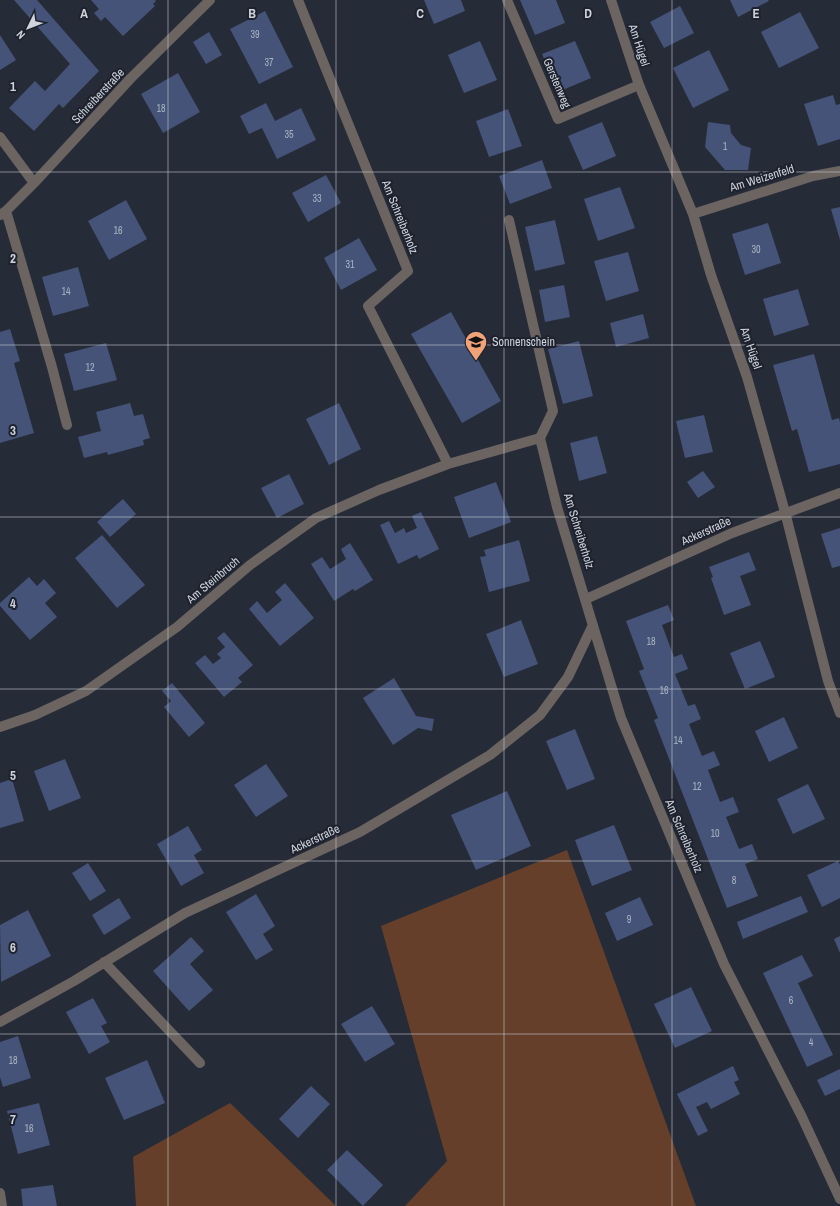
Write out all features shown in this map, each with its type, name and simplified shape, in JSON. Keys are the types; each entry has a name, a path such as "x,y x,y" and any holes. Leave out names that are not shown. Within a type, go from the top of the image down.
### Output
{"street":[{"name":"Schreiberstraße","path":"67,425 52,367 3,213 34,184 131,78 210,0"},
{"name":"Am Schreiberholz","path":"298,0 408,270 368,306 448,464"},
{"name":"Gerstenweg","path":"507,0 558,119 638,85"},
{"name":"Am Hügel","path":"611,0 638,85 693,214 711,275 747,377 785,512 828,681 840,714"},
{"path":"0,137 34,184"},
{"name":"Am Weizenfeld","path":"693,214 813,176 840,171"},
{"path":"448,464 540,438 553,410 509,220"},
{"name":"Am Schreiberholz","path":"540,438 557,507 621,718 724,964 802,1117 840,1198"},
{"name":"Am Steinbruch","path":"0,727 35,714 86,691 177,627 250,565 316,518 379,490 448,464"},
{"name":"Ackerstraße","path":"586,599 732,533 785,512 840,493"},
{"name":"Ackerstraße","path":"0,1022 185,914 360,832 490,755 540,715 568,677 593,625"},
{"path":"104,962 200,1063"},
{"path":"0,1193 2,1206"}],"shaded area":[{"path":"567,850 696,1206 405,1206 447,1161 381,926"},
{"path":"230,1103 336,1206 136,1206 133,1157"}],"building":[{"path":"14,0 37,0 99,71 63,108 59,104 34,131 9,108 35,81 45,91 70,64"},
{"path":"91,0 156,1 153,4 155,6 123,36 105,17 101,21 94,13 99,9"},
{"path":"424,0 461,0 465,11 434,24"},
{"path":"520,0 556,0 565,23 535,35"},
{"path":"730,0 768,0 769,1 738,17"},
{"path":"680,6 694,33 664,48 650,22"},
{"path":"265,11 293,67 259,84 230,29"},
{"path":"800,12 819,48 779,68 761,32"},
{"path":"209,32 222,55 206,64 193,42"},
{"path":"0,35 16,60 0,70"},
{"path":"480,41 497,80 464,93 448,55"},
{"path":"575,41 591,78 558,92 542,54"},
{"path":"709,50 729,90 693,108 673,68"},
{"path":"178,73 200,112 163,133 141,94"},
{"path":"833,95 836,105 840,104 840,139 818,146 804,104"},
{"path":"266,103 275,121 301,108 316,140 277,159 262,128 249,134 240,116"},
{"path":"508,109 522,146 489,157 476,121"},
{"path":"602,122 616,156 583,170 568,136"},
{"path":"708,122 730,125 731,133 741,145 751,148 748,170 725,170 705,147"},
{"path":"542,160 552,188 510,204 499,176"},
{"path":"326,175 341,203 308,222 292,193"},
{"path":"620,187 635,228 598,241 584,199"},
{"path":"126,200 147,239 109,260 88,221"},
{"path":"840,207 840,240 831,209"},
{"path":"555,220 565,264 535,271 525,227"},
{"path":"768,223 781,263 745,275 732,234"},
{"path":"359,238 377,270 341,290 324,258"},
{"path":"628,252 639,291 606,301 594,261"},
{"path":"78,267 89,306 53,316 42,277"},
{"path":"564,285 570,317 545,322 539,290"},
{"path":"798,289 809,325 774,336 763,299"},
{"path":"451,312 501,401 462,423 411,334"},
{"path":"643,314 649,338 616,347 610,323"},
{"path":"10,329 20,361 14,363 34,433 0,443 0,332"},
{"path":"579,341 593,396 563,404 548,349"},
{"path":"106,343 117,380 74,391 64,354"},
{"path":"814,354 832,420 839,418 840,422 840,464 809,472 797,429 792,431 773,365"},
{"path":"130,403 134,416 143,414 150,438 143,440 144,445 108,455 107,452 84,458 78,437 101,431 96,412"},
{"path":"339,403 361,449 329,465 306,419"},
{"path":"704,415 713,452 685,458 676,421"},
{"path":"597,436 607,473 579,481 570,443"},
{"path":"703,471 715,487 698,498 687,482"},
{"path":"289,474 304,504 277,518 261,488"},
{"path":"496,482 511,522 469,538 454,497"},
{"path":"123,499 136,514 110,537 97,522"},
{"path":"421,512 439,549 419,559 417,555 398,564 380,525 389,521 395,533 404,528 406,533 417,528 412,516"},
{"path":"840,528 840,566 832,568 821,534"},
{"path":"102,535 145,585 117,608 75,558"},
{"path":"519,540 530,581 489,592 480,557 486,556 484,550"},
{"path":"350,543 373,580 355,591 353,589 334,601 311,564 322,557 330,569 346,559 341,549"},
{"path":"749,552 756,570 740,576 751,605 724,615 711,578 713,577 709,567"},
{"path":"29,577 37,586 44,579 56,593 45,603 57,617 30,640 0,606 0,603"},
{"path":"285,583 314,618 280,646 249,609 257,601 267,613 282,600 275,592"},
{"path":"668,605 674,620 662,625 674,657 682,654 688,669 675,674 688,706 695,704 701,719 689,724 702,756 714,751 720,765 708,770 720,802 733,797 739,812 726,817 739,849 752,844 758,859 745,864 758,896 727,908 654,720 658,718 639,671 644,669 626,621"},
{"path":"521,620 538,664 504,677 486,634"},
{"path":"224,632 253,665 238,678 242,682 224,697 195,663 205,655 213,664 221,658 217,654 225,647 217,638"},
{"path":"760,641 775,677 745,689 730,653"},
{"path":"394,678 416,716 434,719 432,731 418,728 393,745 363,698"},
{"path":"172,683 205,723 189,737 164,707 171,701 162,691"},
{"path":"784,717 798,748 769,762 755,731"},
{"path":"575,729 595,779 567,790 546,741"},
{"path":"65,759 81,798 49,811 34,771"},
{"path":"266,764 288,796 256,817 234,785"},
{"path":"12,779 24,821 0,828 0,783"},
{"path":"808,784 825,819 793,834 777,799"},
{"path":"507,791 531,846 476,870 451,815"},
{"path":"614,825 632,870 592,886 575,840"},
{"path":"188,826 202,850 194,855 204,873 181,886 157,844"},
{"path":"838,861 840,865 840,898 822,907 807,875"},
{"path":"88,863 106,891 90,901 72,873"},
{"path":"256,894 275,926 263,934 273,950 256,960 226,912"},
{"path":"801,896 808,912 743,939 737,922"},
{"path":"640,897 653,925 617,941 605,913"},
{"path":"119,898 131,918 104,935 92,915"},
{"path":"28,910 51,956 1,982 0,925"},
{"path":"840,936 840,953 834,939"},
{"path":"191,937 204,951 190,964 213,990 189,1011 153,971"},
{"path":"802,955 813,976 798,983 833,1055 807,1067 763,973"},
{"path":"691,987 712,1031 675,1048 654,1004"},
{"path":"93,998 107,1023 101,1026 110,1042 89,1054 66,1012"},
{"path":"372,1006 395,1044 365,1062 341,1024"},
{"path":"18,1036 31,1078 3,1087 0,1077 0,1042"},
{"path":"147,1060 165,1103 124,1120 105,1078"},
{"path":"733,1066 739,1080 734,1082 740,1094 711,1109 707,1102 696,1107 708,1131 698,1136 677,1094"},
{"path":"840,1069 840,1089 825,1096 817,1080"},
{"path":"311,1086 330,1104 298,1138 279,1119"},
{"path":"39,1103 50,1145 18,1154 7,1111"},
{"path":"347,1150 383,1185 363,1206 327,1170"},
{"path":"53,1185 57,1206 23,1206 21,1189"}],"place":[{"name":"Sonnenschein","path":"476,362"}]}
